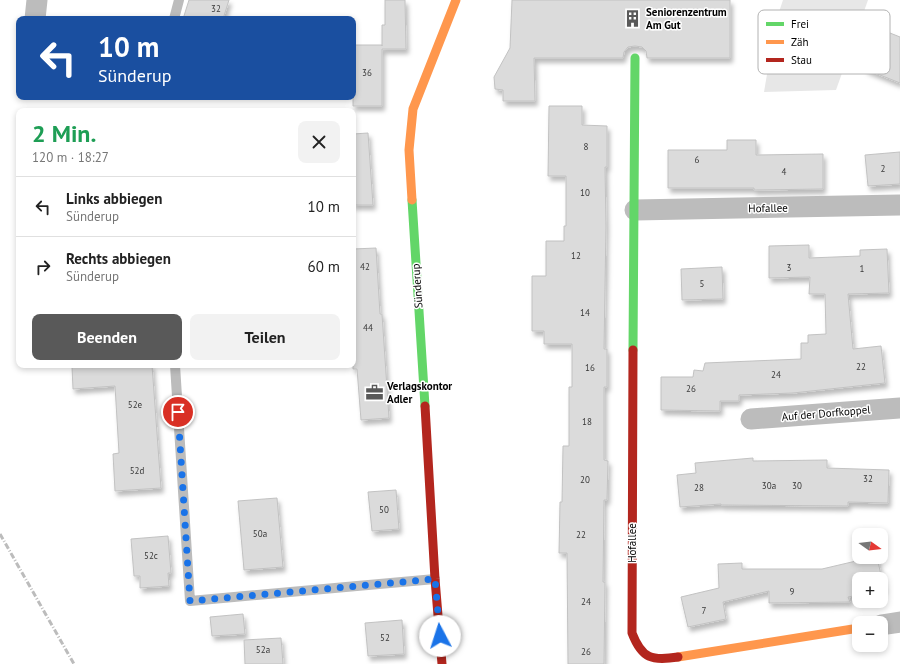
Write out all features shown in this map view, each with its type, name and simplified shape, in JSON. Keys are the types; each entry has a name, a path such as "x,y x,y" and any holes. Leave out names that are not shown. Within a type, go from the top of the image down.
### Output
{"street":[{"path":"35,16 37,0"},
{"name":"Sünderup","path":"442,664 435,579 409,150 413,109 456,0"},
{"name":"Hofallee","path":"635,58 632,633 638,650 651,657 669,658 852,629"},
{"name":"Hofallee","path":"635,210 900,205"},
{"name":"Auf der Dorfkoppel","path":"751,419 900,408"},
{"path":"888,624 900,622"}],"lane":[{"path":"175,16 179,0"},
{"path":"174,368 190,601 435,579"}],"shaded area":[{"path":"783,0 868,0 864,10 780,10"},
{"path":"767,74 842,74 836,90 764,92"}],"building":[{"path":"189,0 229,0 224,16 184,16"},
{"path":"385,0 405,0 406,49 382,49 382,106 353,106 353,100 356,100 356,45 382,45 382,25 385,25"},
{"name":"Seniorenzentrum Am Gut","path":"512,0 730,0 730,58 647,58 646,51 642,47 635,46 628,47 624,52 623,58 534,58 535,101 503,101 503,90 495,89 494,77 510,48"},
{"path":"890,33 900,37 900,83 878,74 890,74"},
{"path":"549,106 582,106 582,125 607,126 607,167 605,167 606,226 604,349 607,349 607,387 604,387 604,460 608,461 607,500 604,500 604,664 568,664 567,553 559,553 563,446 569,446 569,387 572,387 572,344 544,344 544,331 532,331 532,276 546,276 546,241 564,241 564,226 566,226 566,176 548,176"},
{"path":"368,133 373,205 356,205 356,134"},
{"path":"727,140 756,140 756,155 823,154 823,189 754,190 754,188 668,188 668,150 727,150"},
{"path":"900,152 900,184 868,186 865,155"},
{"path":"809,245 809,258 860,256 860,250 887,249 889,293 848,294 853,349 881,346 885,383 793,393 739,395 739,401 720,401 720,411 661,410 661,377 693,377 694,370 703,371 705,363 801,359 801,343 808,343 808,335 826,334 825,294 809,294 810,277 769,278 769,246"},
{"path":"376,248 389,418 361,420 357,369 353,369 356,368 356,249"},
{"path":"722,267 723,299 682,300 681,269"},
{"path":"72,368 152,368 161,488 115,491 113,454 119,453 115,386 73,389"},
{"path":"753,458 753,461 827,460 827,468 889,470 888,503 848,502 848,506 721,504 680,507 677,475 696,473 695,463"},
{"path":"396,490 399,529 372,531 368,492"},
{"path":"277,498 283,567 244,570 238,501"},
{"path":"168,536 171,573 168,573 169,586 140,588 140,576 134,576 131,539"},
{"path":"852,562 852,564 879,564 880,572 852,572 852,596 848,597 850,602 769,603 769,591 723,602 726,619 688,627 681,597 719,588 718,564 742,563 742,569 822,569"},
{"path":"243,614 245,634 212,636 210,617"},
{"path":"402,620 404,654 368,656 365,623"},
{"path":"281,638 283,664 245,664 244,640"}],"railway":[{"path":"0,534 74,664"}],"traffic: fast":[{"path":"633,350 635,58"},
{"path":"412,200 425,406"}],"traffic: slow":[{"path":"412,200 409,150 413,109 456,0"},
{"path":"678,657 852,629"}],"traffic: jam":[{"path":"633,350 632,633 640,648 649,656 661,659 678,657"},
{"path":"425,406 435,579 442,664"}],"place":[{"name":"Seniorenzentrum Am Gut","path":"633,18"},
{"name":"Verlagskontor Adler","path":"374,392"}],"route":[{"path":"178,412 190,601 435,579 440,636"}]}
